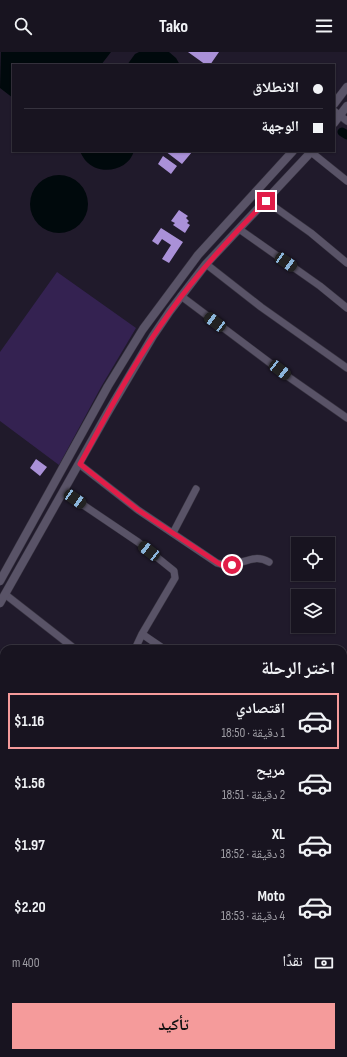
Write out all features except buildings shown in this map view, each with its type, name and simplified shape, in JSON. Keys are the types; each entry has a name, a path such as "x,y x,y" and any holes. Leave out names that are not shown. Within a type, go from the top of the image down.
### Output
{"street":[{"path":"335,103 347,87"},
{"path":"347,106 337,113 347,121"},
{"path":"0,581 108,386 143,329 198,256 292,152"},
{"path":"0,603 6,595 153,336 206,264 311,152 347,181"},
{"path":"266,201 311,233 347,263"},
{"path":"239,229 320,286 347,308"},
{"path":"206,264 261,307 347,368"},
{"path":"181,296 290,378 347,418"},
{"path":"80,464 138,510 218,563 224,566 232,565 256,558 269,562"},
{"path":"173,534 196,489"},
{"path":"64,492 138,542 174,571 175,578 137,645"},
{"path":"6,595 70,645"},
{"path":"142,634 158,645"}],"shaded area":[{"path":"1,52 111,52 102,64 12,64 12,97 0,88"},
{"path":"139,52 169,52 176,58 179,64 128,64 135,54"},
{"path":"80,152 134,152 126,164 105,170 91,165"},
{"path":"59,175 70,177 83,188 86,193 88,204 86,215 75,228 70,231 59,233 48,231 35,220 32,215 30,204 32,193 43,180 48,177"},
{"path":"57,272 136,328 101,387 59,465 0,421 0,352"}],"waterway":[{"path":"342,132 347,135"}],"route":[{"path":"232,565 224,566 218,563 154,522 80,464 139,359 170,311 206,264 266,201"}]}
